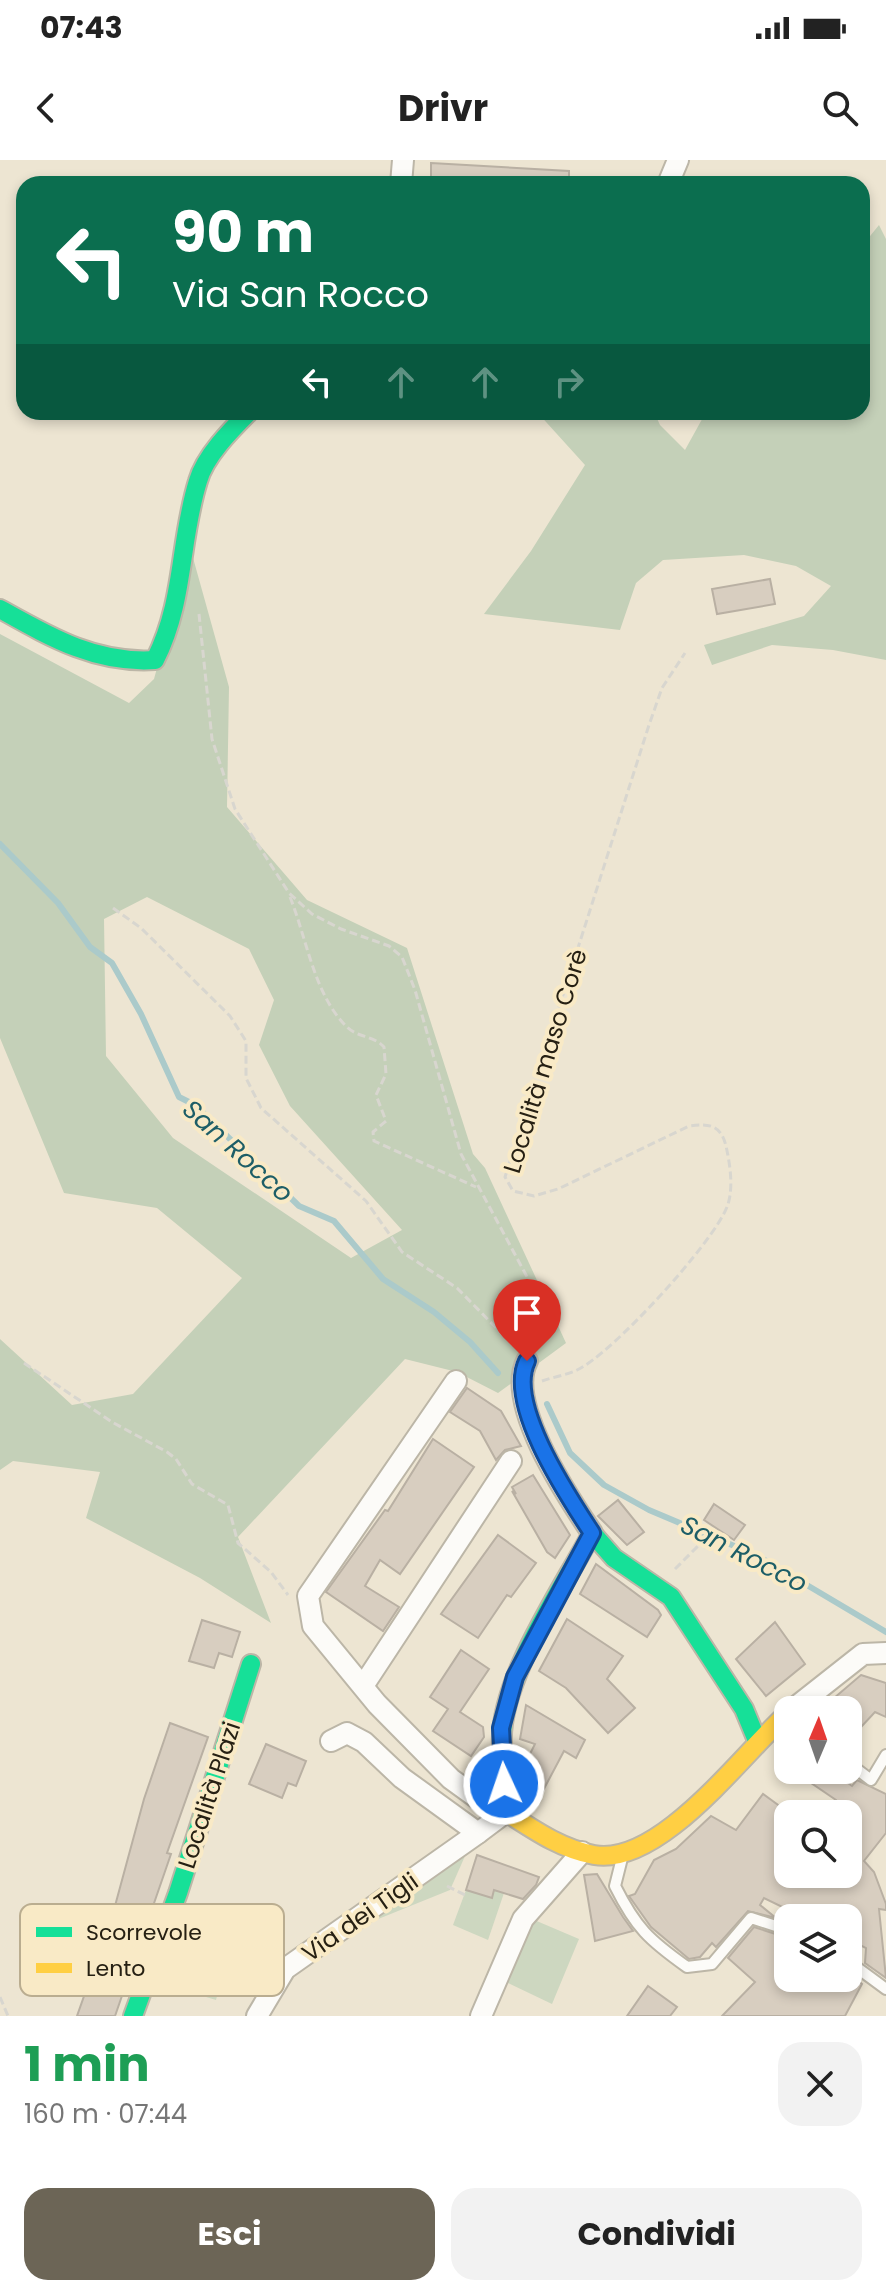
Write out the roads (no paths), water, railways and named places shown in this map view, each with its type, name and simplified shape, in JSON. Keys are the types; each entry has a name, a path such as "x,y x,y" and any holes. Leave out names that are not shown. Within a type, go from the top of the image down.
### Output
{"street":[{"path":"0,609 77,650 103,659 138,663 155,660 171,628 198,478 241,420"},
{"path":"527,1361 524,1387 529,1419 592,1533 614,1558 671,1597 744,1709 756,1738"},
{"path":"456,1381 308,1596 313,1626 363,1686 451,1779 491,1808 506,1812 526,1828 582,1852 622,1858 654,1844 686,1817 756,1738 774,1724"},
{"path":"363,1686 511,1461"},
{"path":"506,1812 501,1728 515,1677 592,1533"},
{"path":"810,1696 863,1654 886,1653"},
{"name":"Località Plazi","path":"174,1904 251,1664"},
{"path":"331,1741 347,1733 364,1742 402,1778 478,1833"},
{"name":"Via dei Tigli","path":"284,1971 506,1812"},
{"path":"481,2016 523,1919 582,1852"},
{"name":"Località Plazi","path":"133,2016 140,1996"},
{"name":"Via dei Tigli","path":"257,2016 269,1996"}],"lane":[{"path":"862,1773 871,1780 886,1755"},
{"path":"622,1858 615,1886 630,1916 650,1941 687,1967 712,1964 751,1918 774,1925"},
{"path":"862,1971 886,1989"}],"waterway":[{"name":"San Rocco","path":"0,844 58,903 90,947 112,963 141,1014 179,1097 195,1105 299,1206 334,1221 383,1279 434,1312 470,1342 498,1373"},
{"name":"San Rocco","path":"547,1404 570,1453 604,1485 649,1510 758,1556 886,1632"}]}
